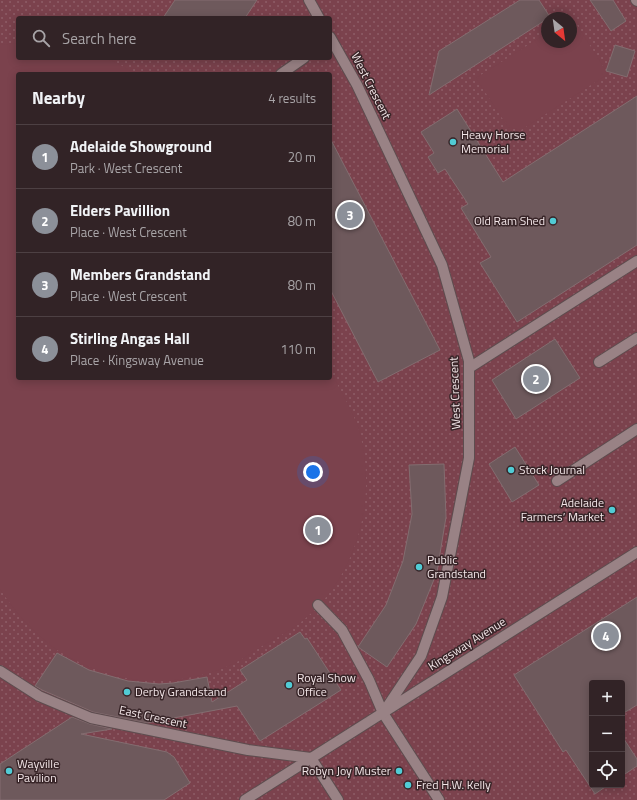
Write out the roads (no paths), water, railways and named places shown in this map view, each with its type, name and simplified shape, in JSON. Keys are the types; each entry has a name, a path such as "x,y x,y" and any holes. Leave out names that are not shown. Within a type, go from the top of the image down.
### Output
{"street":[{"path":"309,0 318,16"},
{"name":"West Crescent","path":"332,42 357,85 442,265 469,361 469,458 442,597 421,656 383,713"},
{"path":"284,72 301,60"},
{"path":"469,368 637,261"},
{"path":"599,362 637,338"},
{"path":"557,481 637,428"},
{"name":"Kingsway Avenue","path":"245,800 637,552"},
{"path":"318,605 342,630 370,680 383,713 439,800"},
{"name":"East Crescent","path":"0,671 39,696 91,718 248,750 311,758"},
{"path":"311,758 338,800"}],"place":[{"name":"Heavy Horse Memorial","path":"453,142"},
{"name":"Members Grandstand","path":"350,215"},
{"name":"Old Ram Shed","path":"553,221"},
{"name":"Elders Pavillion","path":"536,379"},
{"name":"Stock Journal","path":"511,470"},
{"name":"Adelaide Farmers’ Market","path":"612,510"},
{"name":"Adelaide Showground","path":"318,530"},
{"name":"Public Grandstand","path":"419,567"},
{"name":"Stirling Angas Hall","path":"606,636"},
{"name":"Royal Show Office","path":"289,685"},
{"name":"Derby Grandstand","path":"127,692"},
{"name":"Wayville Pavilion","path":"9,771"},
{"name":"Robyn Joy Muster","path":"399,771"},
{"name":"Fred H.W. Kelly","path":"408,785"}]}
